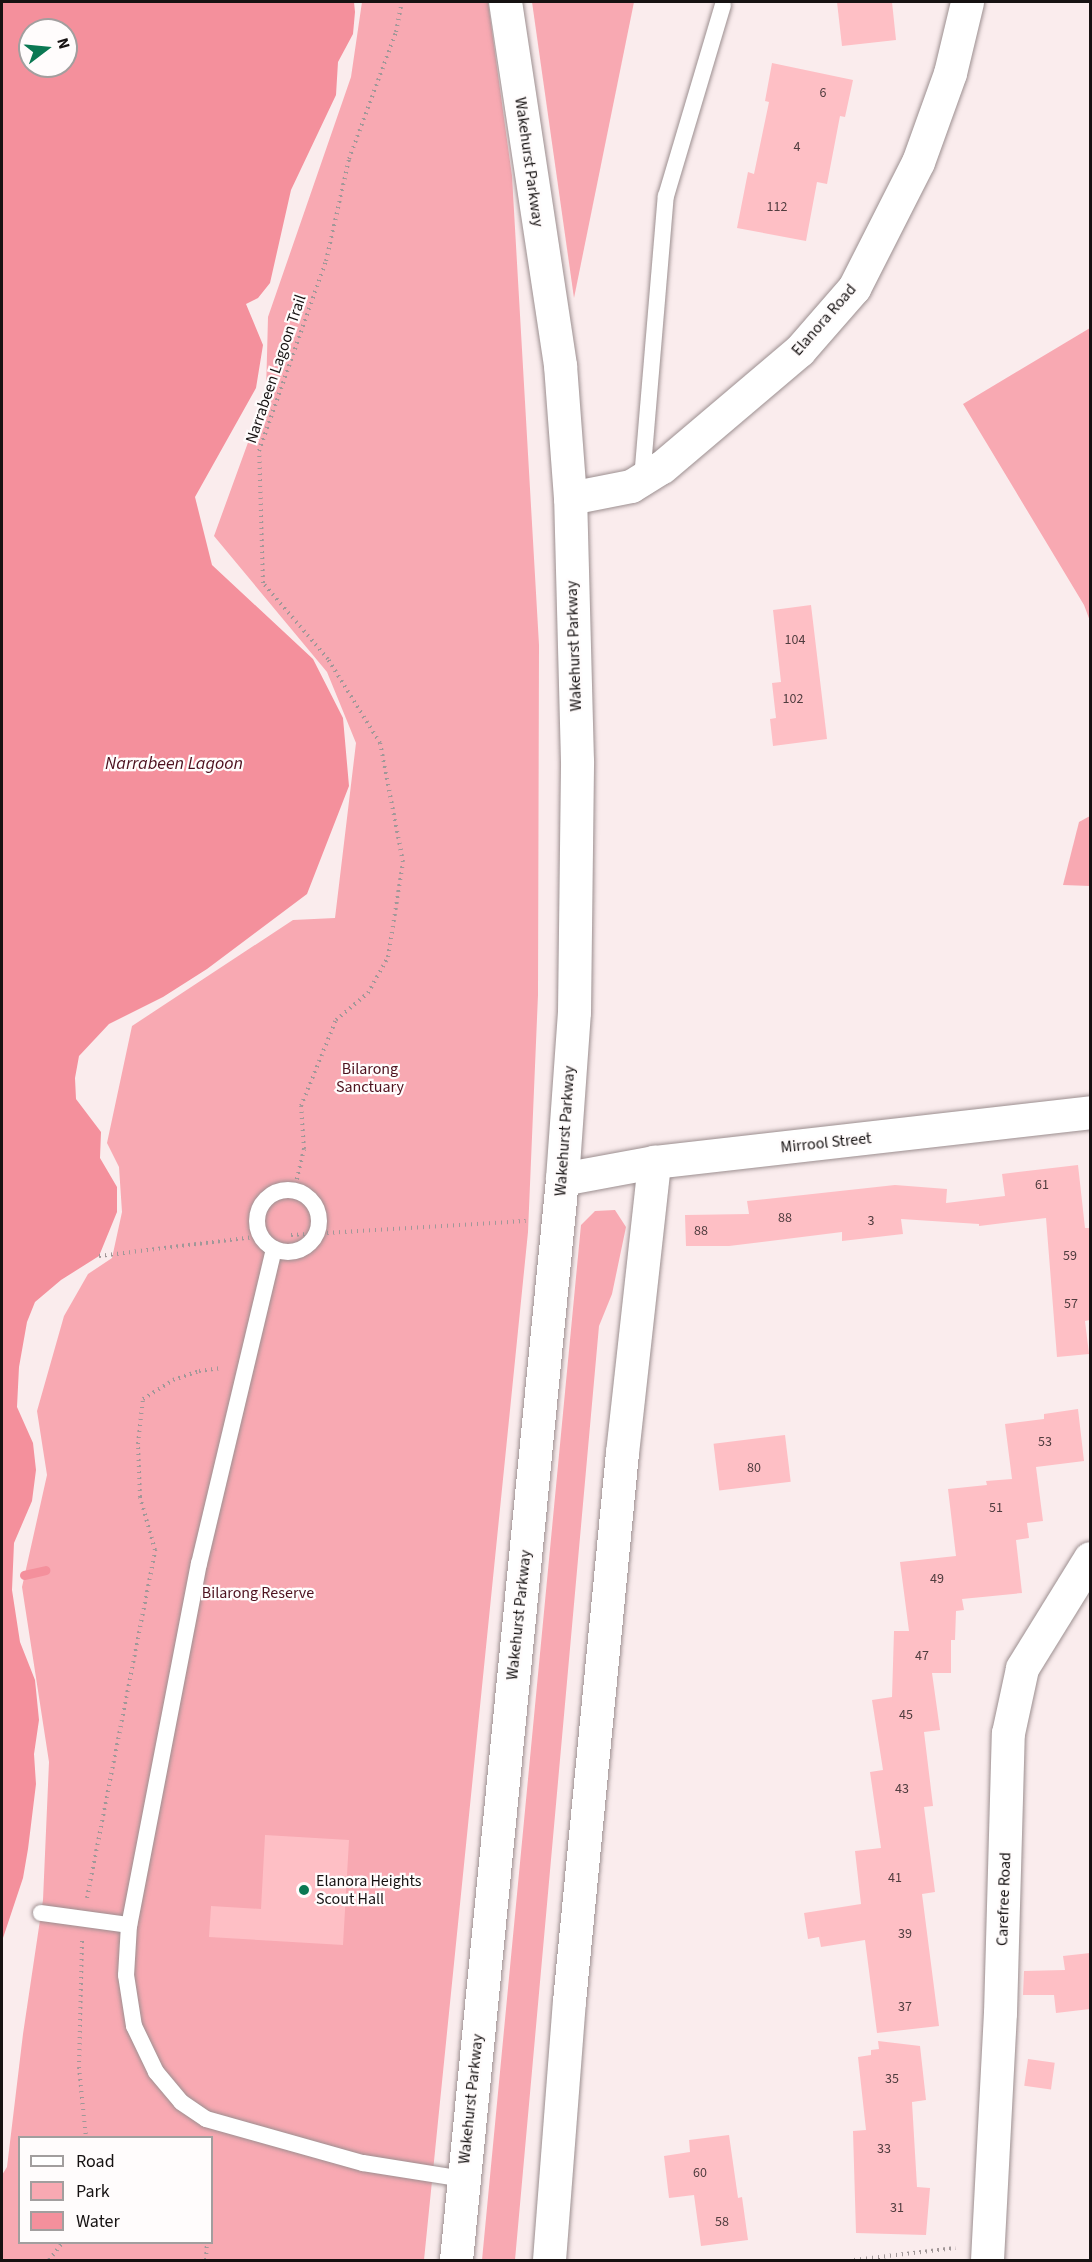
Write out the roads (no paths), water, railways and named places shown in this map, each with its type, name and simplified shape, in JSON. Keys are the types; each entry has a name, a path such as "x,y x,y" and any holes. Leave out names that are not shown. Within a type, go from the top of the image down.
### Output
{"street":[{"name":"Wakehurst Parkway","path":"456,2260 562,1179 574,1012 578,761 570,498 560,365 505,2"},
{"name":"Elanora Road","path":"570,498 631,486 662,467 799,351 854,288 918,162 950,73 967,2"},
{"name":"Mirrool Street","path":"562,1179 654,1162 1090,1112"},
{"path":"549,2260 570,1989 622,1453 654,1162"},
{"name":"Carefree Road","path":"988,2254 1000,2002 1008,1733 1023,1668 1090,1558"}],"lane":[{"path":"642,479 666,196 723,5"},
{"path":"294,1191 310,1200 316,1208 319,1226 315,1235 302,1249 293,1252 274,1249 260,1235 257,1225 261,1206 275,1193 294,1191"},
{"path":"274,1249 199,1563 129,1925 126,1975 135,2026 156,2072 181,2102 206,2120 363,2163 463,2179"},
{"path":"41,1913 129,1925"}],"water":[{"name":"Narrabeen Lagoon","path":"2,2 354,2 353,34 338,62 336,95 291,190 270,283 258,298 246,304 263,345 256,388 195,497 212,565 313,659 343,718 349,786 307,894 207,969 163,997 109,1024 79,1056 75,1078 76,1099 101,1132 100,1158 117,1187 117,1212 99,1256 61,1280 35,1302 27,1322 19,1367 17,1407 33,1443 36,1470 32,1501 14,1543 12,1590 20,1642 35,1680 39,1720 34,1754 36,1784 23,1878 2,1941"}],"waterway":[{"path":"24,1575 45,1570"}],"place":[{"name":"Elanora Heights Scout Hall","path":"304,1890"}],"park label":[{"name":"Bilarong Sanctuary","path":"370,1078"},
{"name":"Bilarong Reserve","path":"258,1593"}]}
